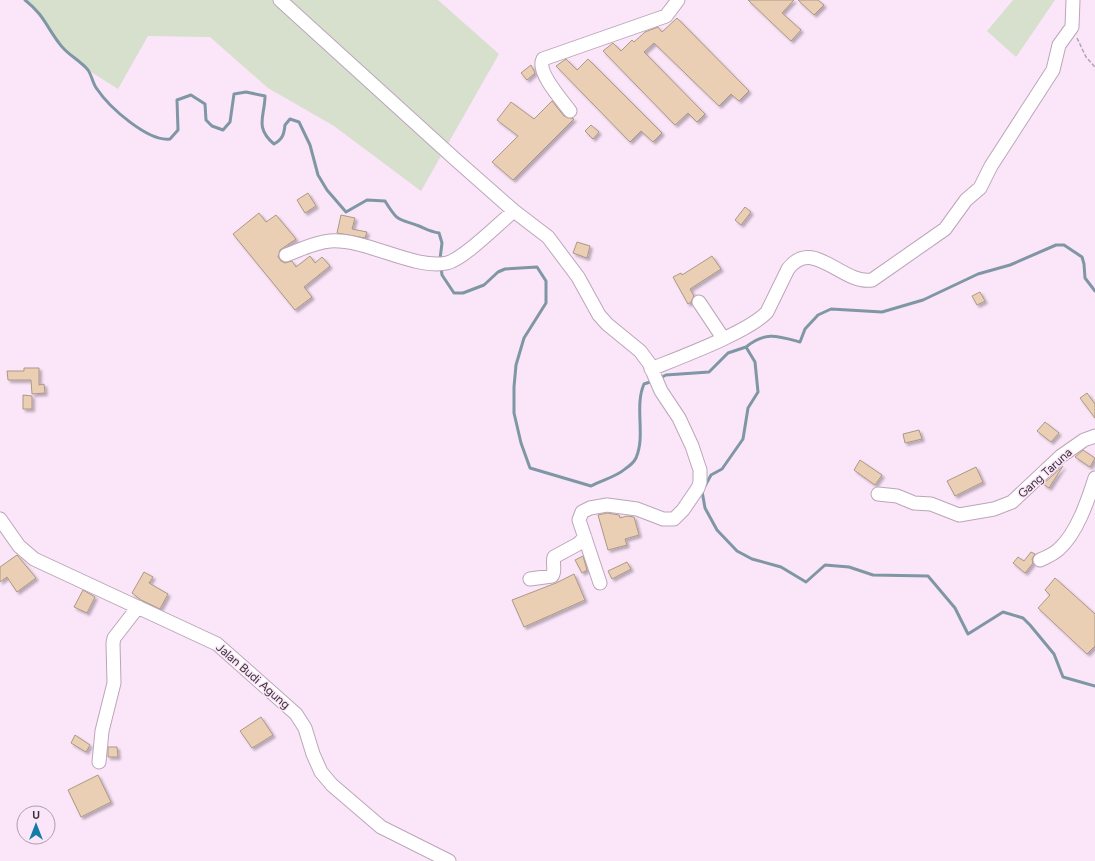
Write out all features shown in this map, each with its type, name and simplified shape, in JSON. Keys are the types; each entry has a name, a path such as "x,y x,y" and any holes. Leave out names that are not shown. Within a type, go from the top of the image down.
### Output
{"street":[{"path":"280,0 514,211 544,233 558,248 578,277 599,315 607,324 640,351 661,391 679,418 697,460 700,482 698,488 679,515 668,520 627,506 607,505 590,508 580,516 579,520 600,582"},
{"path":"570,110 546,77 541,66 543,59 666,16 678,0"},
{"path":"652,372 744,328 765,314 788,269 801,257 815,258 861,280 872,280 945,229 966,200 980,188 991,166 1053,70 1059,46 1072,27 1074,20 1073,0"},
{"path":"286,255 330,241 345,242 442,264 469,249 514,211"},
{"path":"699,302 723,338"},
{"name":"Gang Taruna","path":"878,494 897,496 914,503 930,504 959,515 973,514 994,509 1012,502 1061,456 1084,440 1095,436"},
{"path":"1040,560 1054,553 1065,543 1086,505 1095,478"},
{"name":"Jalan Budi Agung","path":"0,519 19,546 34,559 210,640 227,652 298,717 305,728 313,754 321,772 332,785 381,827 449,861"},
{"path":"530,579 552,576 554,572 554,557 578,544 585,537"},
{"path":"99,762 102,731 114,683 114,638 138,607"}],"path":[{"path":"1072,27 1086,57 1095,67"}],"green space":[{"path":"25,0 438,0 499,54 421,191 334,126 268,88 210,37 148,36 118,89 88,70 71,56 59,44 44,18"},
{"path":"1013,0 1055,0 1016,57 987,31"}],"building":[{"path":"748,0 794,0 782,13 801,30 791,41"},
{"path":"798,0 818,0 824,5 814,15"},
{"path":"677,18 749,91 739,101 731,94 719,106 654,43 644,52 705,114 697,122 688,113 675,125 603,51 613,43 621,51 632,40 634,42 645,32 658,27 662,32"},
{"path":"566,59 577,70 588,59 662,133 653,142 641,131 630,142 556,66"},
{"path":"531,65 535,73 527,80 521,73"},
{"path":"552,101 564,116 574,119 513,180 492,162 518,136 497,120 511,102 534,119"},
{"path":"591,125 599,132 593,139 585,131"},
{"path":"308,193 316,206 305,213 297,200"},
{"path":"745,207 751,212 741,225 735,220"},
{"path":"259,213 266,222 276,215 296,239 280,250 278,257 281,261 285,263 292,261 296,267 310,256 315,263 322,257 330,266 304,287 312,297 295,310 233,234"},
{"path":"341,215 355,218 352,229 367,232 365,238 337,233"},
{"path":"577,242 590,246 587,258 573,253"},
{"path":"712,256 721,269 690,289 694,296 688,304 673,277 681,273 682,275"},
{"path":"980,292 985,301 977,305 972,296"},
{"path":"24,368 39,368 39,385 44,384 45,393 32,394 31,380 8,380 7,371 24,371"},
{"path":"1087,393 1095,404 1095,418 1080,398"},
{"path":"23,395 32,396 32,409 23,409"},
{"path":"1045,422 1059,433 1051,442 1037,431"},
{"path":"919,430 922,439 905,443 903,434"},
{"path":"1083,450 1095,458 1090,467 1075,457"},
{"path":"860,460 882,475 875,485 854,470"},
{"path":"1063,466 1049,488 1043,484"},
{"path":"976,467 983,482 955,496 947,481"},
{"path":"607,513 619,515 620,518 627,516 634,517 639,535 625,539 627,545 608,550 598,515"},
{"path":"1031,552 1035,554 1032,559 1033,563 1025,573 1013,563 1018,557 1024,561"},
{"path":"17,555 36,578 17,592 7,577 0,582 0,567"},
{"path":"583,556 587,570 582,573 575,560"},
{"path":"627,562 631,569 612,579 608,571"},
{"path":"144,572 153,577 149,583 168,594 160,609 141,600 132,593"},
{"path":"574,574 585,600 524,627 512,600 556,583"},
{"path":"1055,578 1095,614 1095,646 1087,654 1038,608 1050,595 1045,590"},
{"path":"83,590 95,597 87,613 74,607"},
{"path":"261,717 273,735 252,748 240,731"},
{"path":"75,735 90,745 86,752 71,743"},
{"path":"108,747 117,747 118,757 108,757"},
{"path":"98,775 111,802 81,817 68,790"}],"waterway":[{"path":"25,0 41,16 62,47 88,70 96,87 110,105 140,129 151,135 170,139 178,130 177,100 191,95 205,104 206,120 212,126 223,130 230,122 234,94 246,92 265,96 262,127 268,138 274,144 281,138 285,125 290,119 299,122 310,145 318,175 327,190 346,212 367,200 385,201 393,213 402,220 439,233 442,243 440,259"},
{"path":"705,486 711,475 722,469 743,439 748,408 758,392 755,362 746,347 753,342 772,336 800,342 805,329 818,315 831,309 882,312 923,300 978,274 1010,265 1056,245 1064,245 1082,257 1085,278 1095,291"},
{"path":"441,267 442,275 454,293 463,293 484,285 498,272 505,269 537,267 546,281 546,303 524,338 516,365 514,387 514,413 521,443 530,468 591,486 621,472 636,458 640,440 641,393 644,384 653,381"},
{"path":"660,378 666,375 709,372 728,353 746,347"},
{"path":"702,491 705,508 717,530 737,551 752,559 781,567 806,582 825,565 849,567 873,575 928,576 955,608 968,634 1003,612 1023,618 1054,654 1063,677 1095,686"}]}
